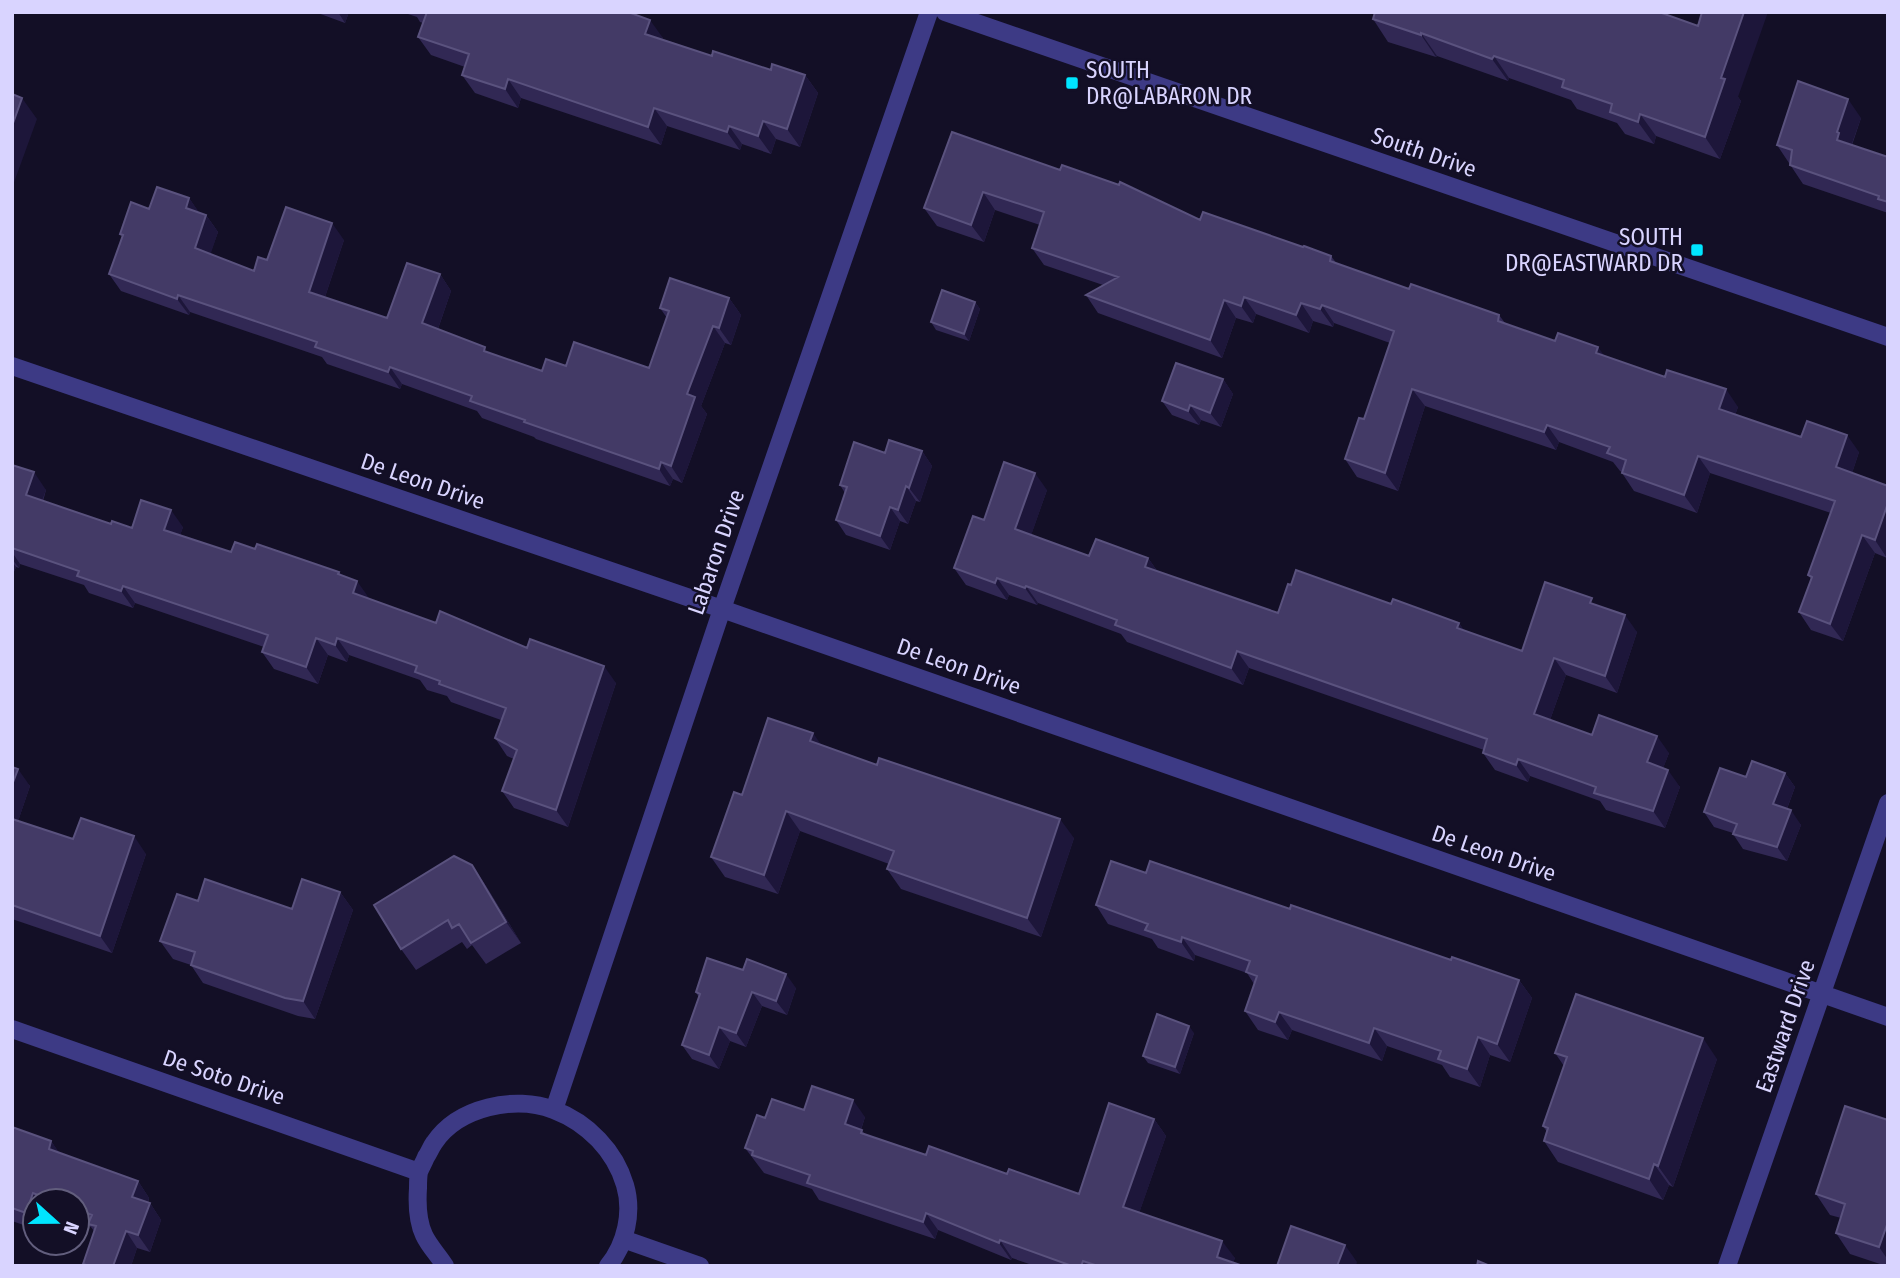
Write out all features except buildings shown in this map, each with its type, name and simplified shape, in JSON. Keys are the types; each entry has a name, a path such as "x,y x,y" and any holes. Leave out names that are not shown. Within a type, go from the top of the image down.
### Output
{"street":[{"name":"Labaron Drive","path":"554,1110 722,609 929,12"},
{"name":"South Drive","path":"945,12 1888,337"},
{"name":"De Leon Drive","path":"12,366 722,609 1888,1017"},
{"name":"Eastward Drive","path":"1727,1266 1888,803"},
{"name":"De Soto Drive","path":"12,1029 419,1172"},
{"path":"445,1266 424,1234 417,1208 419,1172 434,1143 449,1127 472,1112 497,1105 525,1104 554,1110 582,1125 599,1139 613,1157 628,1194 628,1222 623,1239 608,1266"},
{"path":"623,1239 700,1266"}],"place":[{"name":"SOUTH DR@LABARON DR","path":"1072,83"},
{"name":"SOUTH DR@EASTWARD DR","path":"1697,250"}]}
